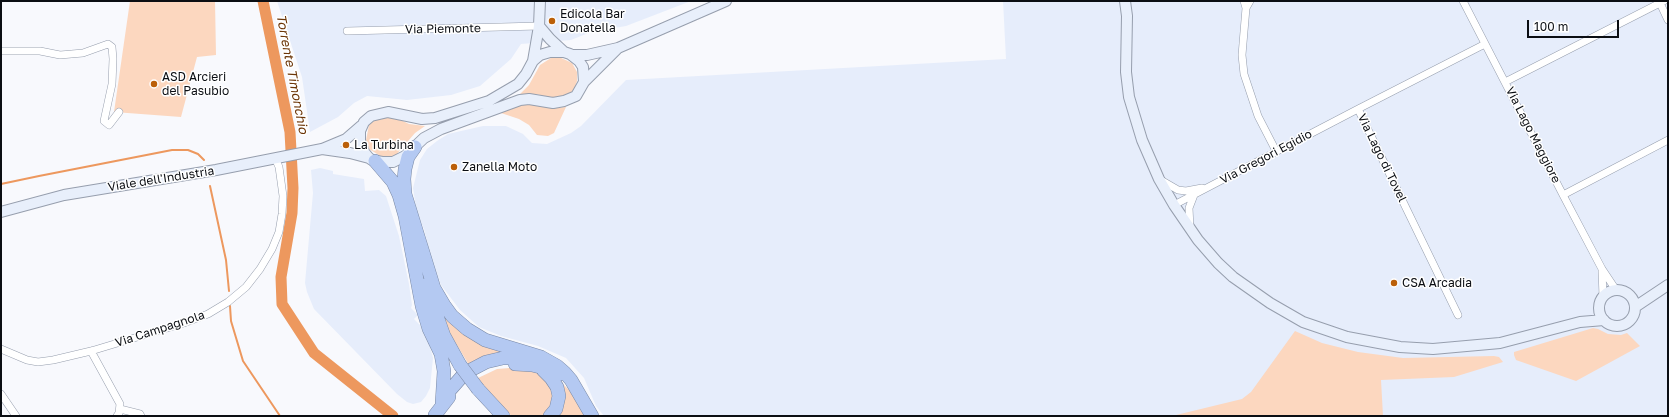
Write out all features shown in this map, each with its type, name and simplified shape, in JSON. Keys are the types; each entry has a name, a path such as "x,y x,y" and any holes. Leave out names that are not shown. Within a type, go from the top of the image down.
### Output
{"highway":[{"path":"415,147 408,157 402,195 422,306 429,329 441,354 444,370 439,409"},
{"path":"372,159 393,182 402,195 434,288 452,316 467,329 485,340 541,357 557,366 565,373 576,387 592,416"},
{"path":"402,195 425,282 444,336 460,365 478,389 503,416"},
{"path":"439,409 450,390 465,374 486,362 497,359 530,358 544,362 565,373"},
{"path":"439,409 462,384 488,367 504,364 532,365 548,369 565,380 582,398"},
{"path":"532,365 545,372 556,387 559,396 556,409 550,416"}],"main road":[{"path":"533,61 539,26 540,1"},
{"name":"Viale dell'Industria","path":"1,212 64,195 203,172 322,150 346,139 371,116 382,112 391,112 420,118 432,118 485,102 507,91 518,84 526,74 533,61 546,53 587,55 618,48 726,1"},
{"path":"1125,1 1127,16 1126,62 1129,97 1142,140 1159,179 1174,205 1190,228 1218,263 1239,282 1270,303 1303,322 1347,337 1400,347 1433,349 1500,343 1580,322 1604,320"},
{"path":"1127,16 1132,1"},
{"path":"539,26 550,39 583,67 584,82"},
{"name":"Viale dell'Industria","path":"322,150 350,153 372,159 392,162 405,156 424,138 437,130 516,101 526,99 553,103 567,100 576,96 584,82 618,48"},
{"path":"361,126 360,141 364,152 372,159"},
{"path":"1635,307 1668,285"},
{"path":"1580,322 1592,315 1599,307 1603,296 1611,291 1616,290 1625,292 1640,298 1648,297"},
{"path":"1599,307 1599,312 1604,320 1614,326 1625,324 1633,317 1635,307 1629,294"}],"street":[{"path":"1250,1 1245,5 1242,55 1244,74 1258,116 1276,151"},
{"name":"Via Lago Maggiore","path":"1463,1 1602,269 1616,290"},
{"path":"1506,82 1662,2 1668,20"},
{"name":"Via Piemonte","path":"347,31 539,26"},
{"path":"1,51 40,51 60,55 82,53 108,44 112,47 112,84 104,121 109,125 119,112"},
{"name":"Via Lago di Tovel","path":"1458,315 1358,109 1485,44"},
{"name":"Via Gregori Egidio","path":"1174,205 1358,109"},
{"path":"1563,195 1668,140"},
{"name":"Via Campagnola","path":"1,350 19,358 38,362 52,360 91,351 204,316 228,302 246,287 267,258 275,243 280,227 283,196 277,158"},
{"path":"1159,179 1178,190 1186,191 1208,187"},
{"path":"1190,228 1189,208 1194,195"},
{"name":"Via Lago Maggiore","path":"1602,269 1603,296"},
{"path":"91,351 120,404 118,413 140,414 141,416"},
{"path":"1,394 16,416"}],"shaded area":[{"name":"ASD Arcieri del Pasubio","path":"130,1 215,1 216,55 197,57 181,117 114,112"},
{"path":"277,1 691,1 626,26 591,32 571,40 521,44 511,59 480,86 451,95 407,100 367,96 354,103 338,117 310,132 302,77"},
{"path":"1003,1 1668,1 1668,416 604,416 596,406 584,378 566,358 538,346 501,336 479,327 460,310 441,285 433,266 424,229 417,214 413,188 420,160 427,149 448,134 483,126 506,126 523,134 532,143 547,144 571,133 581,126 626,80 1006,59"},
{"path":"559,57 572,63 577,72 577,81 571,94 557,99 536,94 520,94 529,85 540,65 551,58"},
{"path":"529,103 553,108 566,107 554,133 548,136 537,135 529,125 519,119 495,111"},
{"path":"383,116 397,118 409,124 425,126 415,133 396,155 382,157 369,149 366,140 369,125 375,119"},
{"path":"320,168 333,171 333,174 364,179 365,191 379,190 386,196 399,236 409,284 412,305 411,308 418,315 414,319 421,326 429,343 433,358 430,388 421,402 413,404 407,402 397,394 314,309 305,283 313,193 311,170"},
{"path":"439,304 503,352 469,365 448,330"},
{"path":"1593,328 1608,334 1621,335 1627,333 1640,346 1576,381 1516,360 1514,355 1514,352"},
{"path":"1295,331 1322,343 1358,352 1403,358 1494,356 1499,357 1503,362 1454,377 1381,380 1383,416 1172,416 1242,399 1251,392"},
{"path":"510,368 536,372 546,379 553,390 555,399 546,416 512,416 503,409 478,378 497,369"},
{"path":"558,379 574,395 586,416 555,416"}],"waterway":[{"name":"Torrente Timonchio","path":"263,1 290,132 293,188 292,213 281,277 282,304 314,353 393,416"},
{"path":"1,184 172,150 188,150 198,154 204,160"},
{"path":"210,186 226,260 229,291"},
{"path":"230,306 231,321 243,361 280,416"}],"place":[{"name":"Edicola Bar Donatella","path":"552,21"},
{"name":"ASD Arcieri del Pasubio","path":"154,84"},
{"name":"La Turbina","path":"346,145"},
{"name":"Zanella Moto","path":"454,167"},
{"name":"CSA Arcadia","path":"1394,283"}]}
